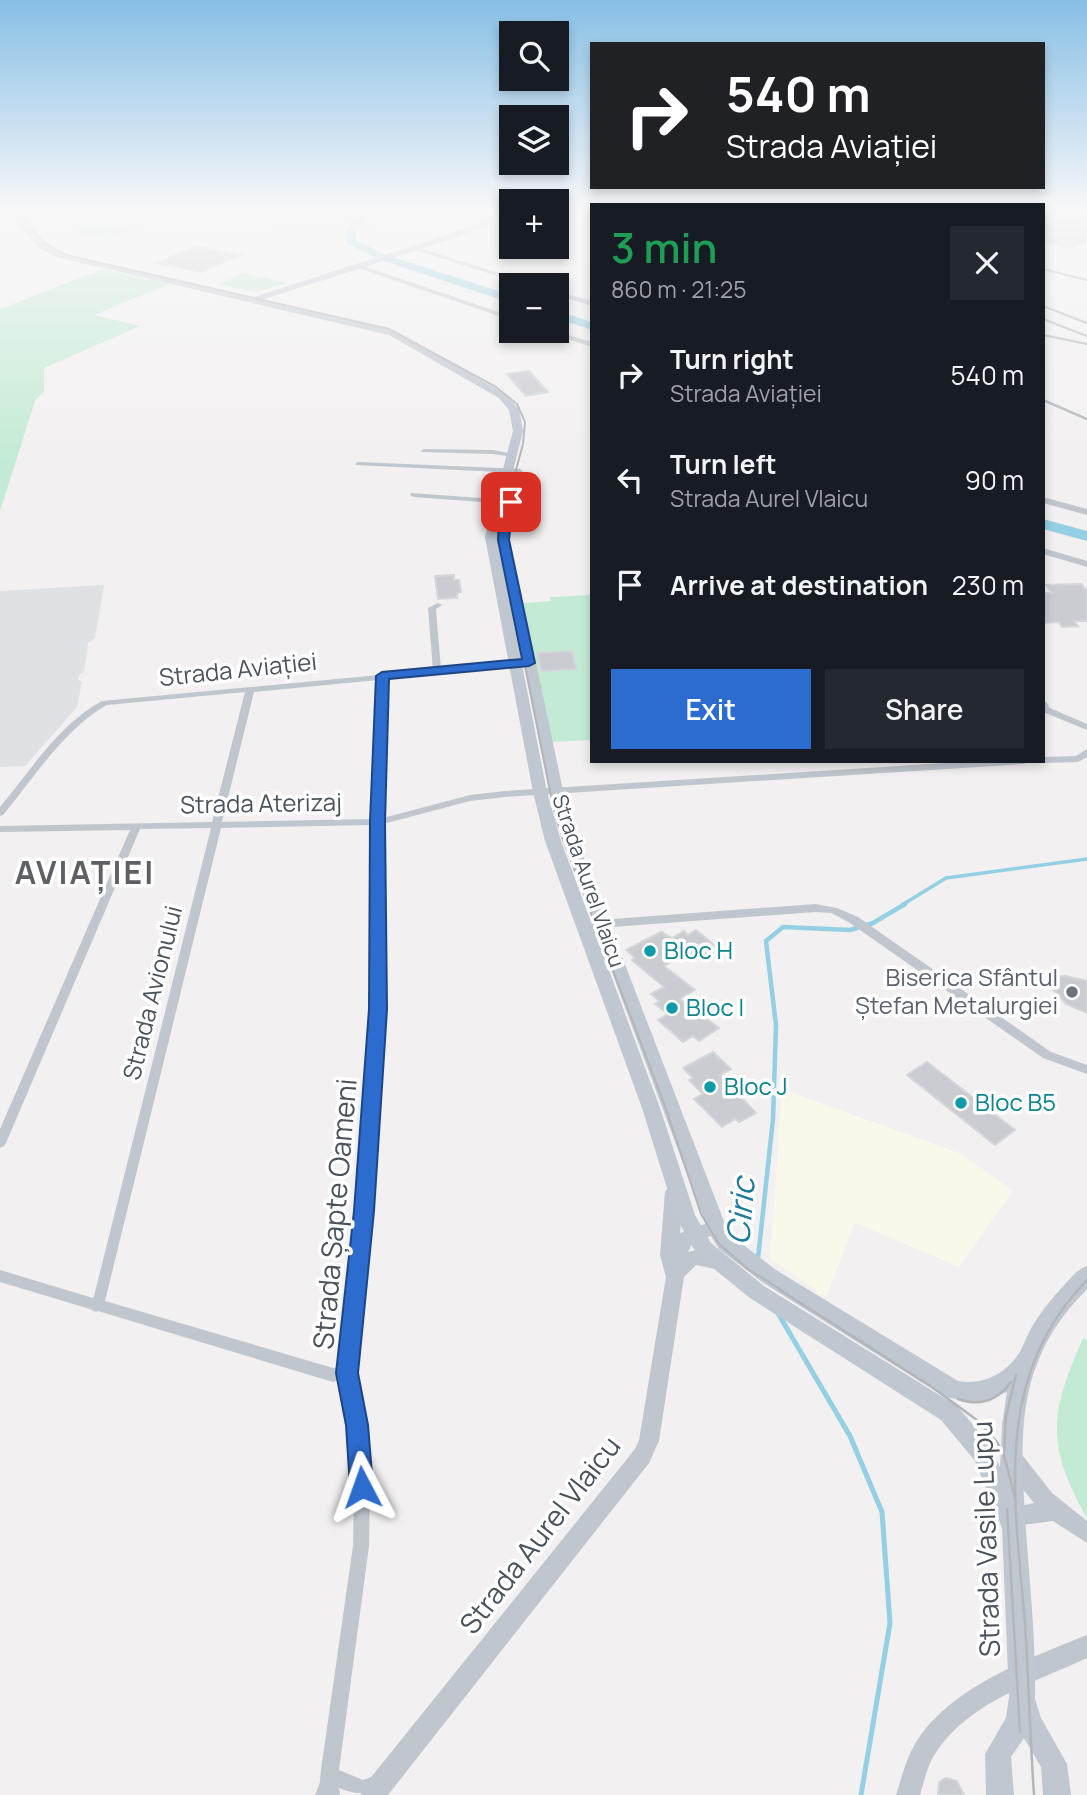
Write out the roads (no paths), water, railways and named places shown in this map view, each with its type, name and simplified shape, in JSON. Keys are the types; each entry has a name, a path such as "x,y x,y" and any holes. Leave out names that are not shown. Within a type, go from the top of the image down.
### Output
{"main road":[{"name":"Strada Aurel Vlaicu","path":"232,294 398,330 504,389 519,402 529,421 514,471 504,540 522,663 548,791 553,841 593,924 716,1227 726,1243 738,1253 794,1318 949,1413 984,1454 1013,1521"},
{"name":"Strada Aurel Vlaicu","path":"233,294 384,330 489,388 507,400 518,418 514,471"},
{"path":"255,299 271,294"},
{"name":"Strada Aurel Vlaicu","path":"593,924 674,1182 686,1217 704,1249 718,1262 763,1284 953,1390 971,1395 995,1389 1028,1359"},
{"name":"Strada Vasile Lupu","path":"1057,1795 1054,1764 1029,1723 1022,1687 1010,1455 1014,1404 1028,1359 1051,1313 1065,1295 1087,1275"},
{"name":"Strada Vasile Lupu","path":"1000,1795 998,1754 1019,1722 1022,1687"}],"street":[{"path":"439,294 499,314"},
{"path":"569,297 590,303"},
{"path":"569,338 590,344"},
{"path":"424,451 514,455"},
{"path":"358,464 514,471"},
{"path":"414,495 509,495"},
{"path":"1045,501 1087,512"},
{"path":"1045,552 1087,564"},
{"path":"437,670 432,608 438,605"},
{"name":"Strada Aviației","path":"0,813 68,733 97,706 522,663"},
{"name":"Strada Șapte Oameni","path":"329,1789 361,1546 362,1487 357,1425 347,1373 364,1211 378,1009 378,822 382,676"},
{"name":"Strada Avionului","path":"96,1306 250,689"},
{"path":"1045,708 1087,727"},
{"path":"1045,760 1079,759 1087,752"},
{"name":"Strada Aterizaj","path":"0,829 378,822 470,798 992,763"},
{"path":"0,1143 136,828"},
{"path":"593,924 815,908 833,910 854,920 1047,1055 1087,1070"},
{"name":"Strada Aurel Vlaicu","path":"674,1182 668,1255 675,1277"},
{"path":"695,1234 716,1227"},
{"name":"Strada Aurel Vlaicu","path":"379,1787 642,1456 651,1429 680,1248 687,1237 695,1234"},
{"path":"675,1277 686,1260 693,1256 718,1262"},
{"path":"0,1276 333,1375 347,1373"},
{"path":"1010,1455 1038,1495 1054,1511 1087,1533"},
{"path":"1013,1521 1054,1511"},
{"path":"908,1795 924,1749 952,1714 1022,1687 1087,1646"},
{"path":"329,1789 379,1787"}],"waterway":[{"path":"495,294 499,295"},
{"path":"569,318 590,325"},
{"path":"1045,525 1087,536"},
{"name":"Ciric","path":"902,905 946,878 1087,859"},
{"name":"Ciric","path":"758,1258 773,1119 776,1025 766,941 783,927 850,930 873,923 905,904"},
{"name":"Ciric","path":"779,1315 850,1436 882,1512 890,1623 861,1795"}],"tram line":[{"path":"235,294 389,329 496,387 517,404 525,422 523,444 499,533 550,791 563,840 665,1106 701,1214 719,1244 748,1269 783,1291"},
{"path":"1077,1291 1087,1280"},
{"path":"780,1290 929,1385 977,1420 997,1442 1004,1455 1015,1499"},
{"path":"1015,1499 1016,1449 1021,1407 1032,1366 1051,1327 1078,1290"},
{"path":"1004,1453 1006,1416 1016,1375"},
{"path":"958,1399 987,1401 1000,1394 1011,1382"},
{"path":"1015,1499 1034,1795"},
{"path":"1007,1509 1020,1732"}],"railway":[{"path":"1045,307 1087,323"},
{"path":"1045,320 1087,336"},
{"path":"1045,335 1087,344"},
{"path":"1045,401 1087,419"}],"place":[{"name":"Bloc H","path":"650,951"},
{"name":"Biserica Sfântul Ștefan Metalurgiei","path":"1072,992"},
{"name":"Bloc I","path":"672,1008"},
{"name":"Bloc J","path":"710,1087"},
{"name":"Bloc B5","path":"961,1103"}],"district":[{"name":"AVIAȚIEI","path":"85,873"}]}
